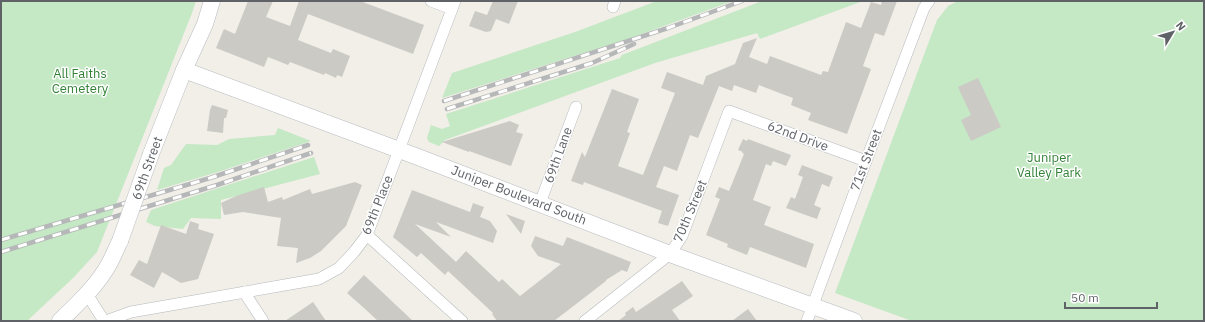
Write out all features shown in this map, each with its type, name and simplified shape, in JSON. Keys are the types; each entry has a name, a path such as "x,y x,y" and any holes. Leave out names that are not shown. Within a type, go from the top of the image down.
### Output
{"street":[{"name":"69th Street","path":"60,321 88,294 110,264 184,70 205,24 212,1"},
{"path":"431,1 453,5"},
{"name":"71st Street","path":"806,321 924,8 929,1"},
{"name":"69th Place","path":"105,321 131,312 319,279 339,268 367,235 453,5"},
{"name":"Juniper Boulevard South","path":"184,70 540,203 670,254 854,321"},
{"name":"69th Lane","path":"540,203 576,108"},
{"name":"62nd Drive","path":"729,111 866,160"},
{"name":"70th Street","path":"585,321 670,254 682,236 729,111"},
{"path":"367,235 462,321"},
{"path":"244,292 263,321"},
{"path":"88,294 105,321"}],"green space":[{"name":"All Faiths Cemetery","path":"1,1 196,1 97,252 73,278 27,321 1,321"},
{"path":"657,1 733,1 628,39 442,98 452,73 575,32"},
{"path":"762,1 863,1 760,39 757,33 655,63 445,140 439,146 429,142 427,138 431,125 442,129 450,126 446,114 620,58 622,55"},
{"name":"Juniper Valley Park","path":"958,1 1204,1 1204,321 912,321 835,293 937,20 948,6"},
{"path":"278,128 311,141 218,172 157,190 164,168 171,165 186,144 217,145 229,139 275,135"},
{"path":"314,157 320,174 221,200 221,219 191,218 183,229 155,226 146,222 151,210"}],"building":[{"path":"248,1 273,1 266,17 290,26 299,1 360,1 424,25 413,54 308,14 298,40 331,53 333,49 350,56 342,77 337,75 336,78 290,62 288,65 268,57 264,67 216,48 224,29 235,34"},
{"path":"493,1 518,1 509,24 496,19 491,31 486,32 469,26 475,11 487,15"},
{"path":"882,1 897,1 884,36 875,33 863,66 871,69 847,134 808,120 811,113 791,105 793,98 759,85 756,93 734,85 732,91 719,86 698,138 690,135 677,171 664,166 656,187 679,195 668,226 658,223 662,211 584,182 583,185 571,181 582,152 585,157 612,89 639,99 627,132 630,133 618,166 643,175 675,93 661,88 667,72 703,85 706,76 735,64 743,43 757,38 749,57 767,64 770,56 821,75 823,71 828,72 846,22 861,28 871,2 881,5"},
{"path":"978,78 1001,127 971,141 961,120 971,115 958,87"},
{"path":"212,105 228,110 226,118 224,118 223,133 207,131"},
{"path":"510,121 519,125 516,132 523,134 511,166 442,142"},
{"path":"743,139 747,141 748,139 791,155 786,166 773,161 771,166 766,164 753,200 771,207 764,225 814,244 806,268 750,247 747,255 727,247 728,244 706,235 720,199 715,197 719,187 729,191 744,154 738,150"},
{"path":"802,165 833,177 829,187 822,184 814,205 821,208 817,219 786,208 791,197 795,199 803,177 798,175"},
{"path":"355,182 362,185 346,226 321,251 310,258 296,263 298,248 277,246 281,218 243,212 224,215 221,203 236,196 264,187 268,202 282,197 283,200 310,189 312,194"},
{"path":"412,190 470,212 473,203 484,207 480,217 490,221 497,231 493,243 436,222 451,237 415,224 456,262 466,251 499,282 502,279 520,296 561,264 538,256 531,246 535,236 563,246 567,237 631,262 627,272 622,270 606,280 554,321 497,321 492,314 493,313 448,271 445,275 421,253 417,257 393,237"},
{"path":"506,214 525,221 521,234"},
{"path":"190,221 199,224 198,229 214,234 198,279 181,283 162,272 154,288 130,275 139,260 147,264 161,225 186,234"},
{"path":"364,275 413,321 378,321 347,293"},
{"path":"682,281 693,296 672,310 680,321 618,321 633,307 636,312"},
{"path":"313,302 326,321 285,321"},
{"path":"748,309 757,321 732,321"}],"railway":[{"path":"444,101 668,28 742,1"},
{"path":"447,109 592,63 634,44"},
{"path":"1,240 210,178 308,145"},
{"path":"1,252 217,185 311,153"}]}
